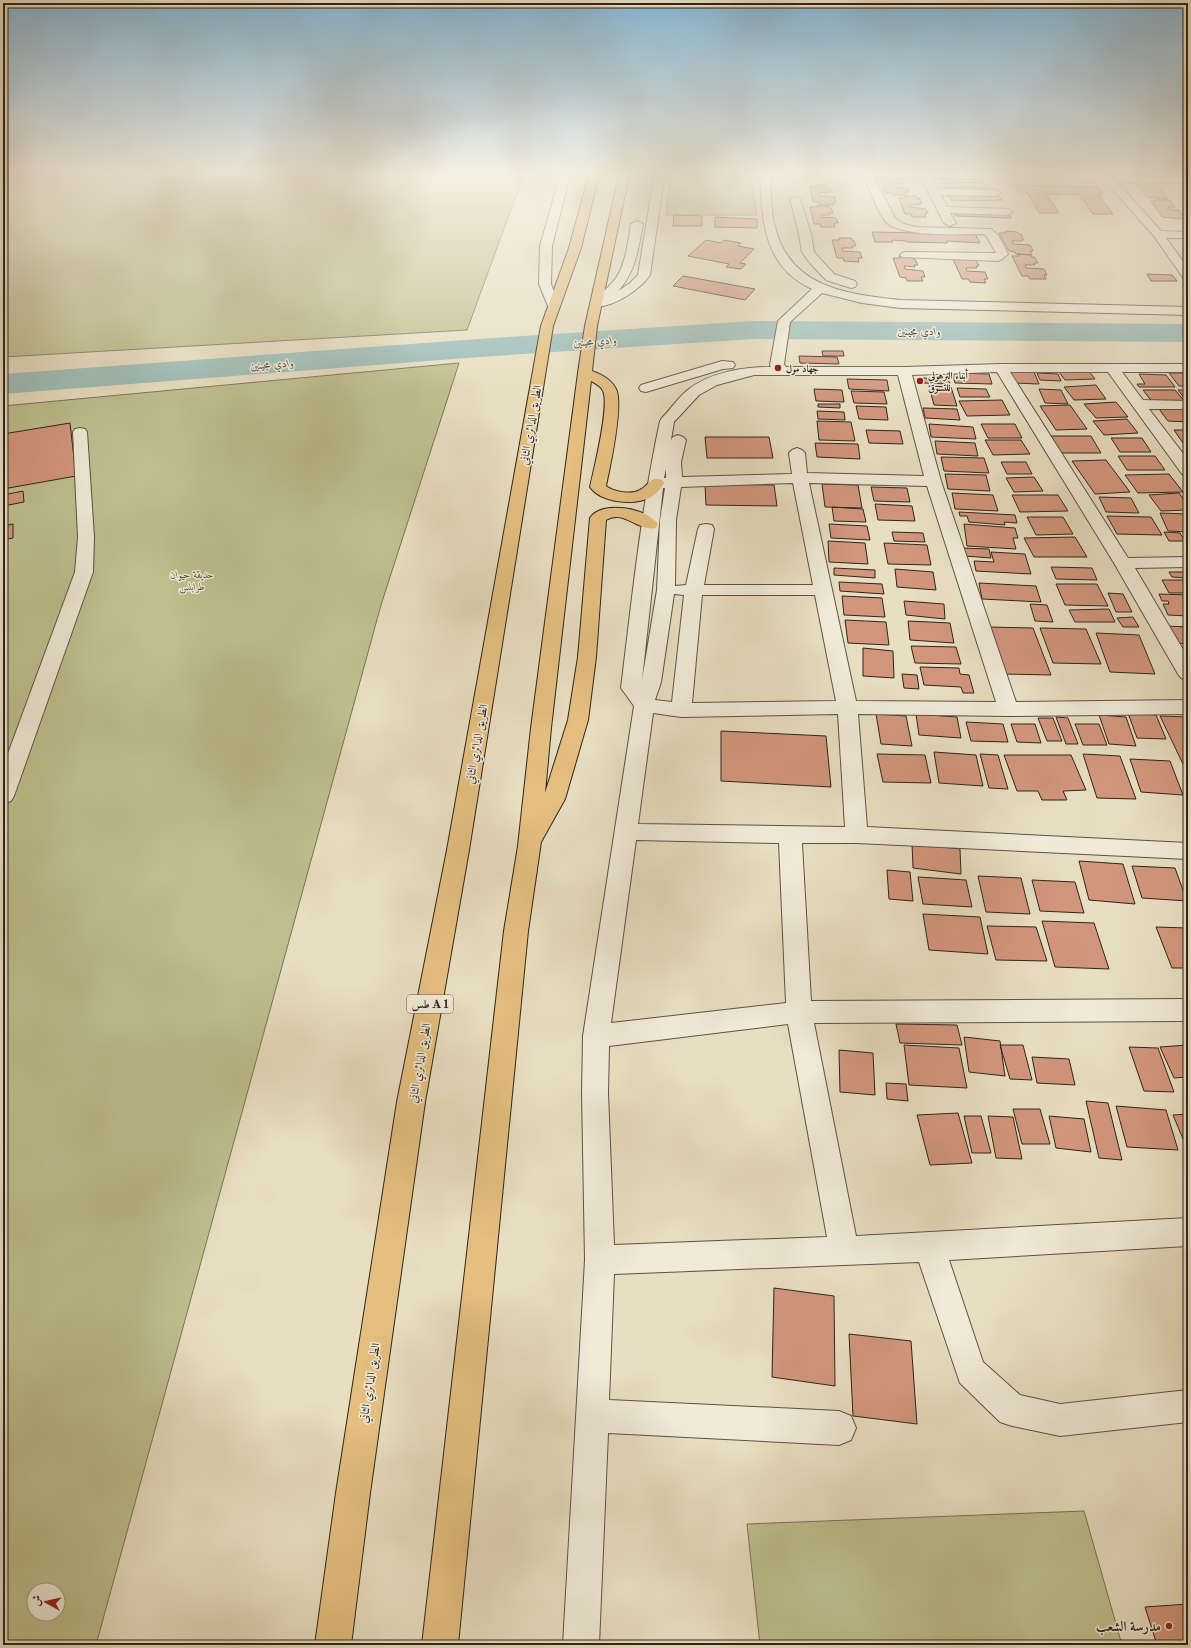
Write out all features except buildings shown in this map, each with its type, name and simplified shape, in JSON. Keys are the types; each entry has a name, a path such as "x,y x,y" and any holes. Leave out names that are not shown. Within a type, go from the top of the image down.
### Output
{"highway":[{"path":"554,306 575,248"},
{"path":"440,1645 516,931 529,846 542,720 585,370 591,326 608,248"},
{"name":"الطريق الدائري الثاني","path":"333,1645 353,1493 411,1102 458,850 547,326 554,306"},
{"path":"585,370 610,388 611,393 610,427 598,487 601,491 607,494 616,496 632,496 647,493 656,483"},
{"path":"529,846 554,799 578,720 588,657 598,518 603,514 623,513 631,514 650,524"}],"street":[{"path":"546,248 545,284 554,306"},
{"path":"596,303 617,286 628,268 632,248"},
{"path":"596,303 625,292 637,284 644,274 648,248"},
{"path":"777,248 790,268 807,283 864,300 899,298 1188,311"},
{"path":"807,248 808,252 814,261 830,277 845,283 859,285"},
{"path":"906,255 998,257 1002,254 999,248"},
{"path":"1167,248 1176,262 1188,276"},
{"path":"783,372 777,365 784,321 820,288"},
{"path":"646,388 722,365 738,365 747,367 754,371"},
{"path":"1001,368 1123,563 1188,674"},
{"path":"1188,368 1001,368 904,371 754,371 712,382 694,392 667,421 659,460 650,524 631,679 631,688 644,705 681,710 794,707 1008,709 1188,707"},
{"path":"1112,368 1188,471"},
{"path":"904,371 933,481 1008,709"},
{"path":"581,1645 600,1260 595,1093 596,1036 627,832 644,705 651,682 666,590 668,520 674,483 673,462 684,423 700,399 717,388 783,372"},
{"path":"1139,404 1188,405"},
{"path":"3,796 84,572 86,537 80,432"},
{"path":"1168,444 1188,444"},
{"path":"797,453 800,478 847,707 857,835"},
{"path":"656,483 800,478 933,481"},
{"path":"681,710 694,589 706,529"},
{"path":"1123,563 1188,562"},
{"path":"666,590 823,590"},
{"path":"627,832 790,836 857,835 1188,852"},
{"path":"790,836 796,928 799,1012 844,1251"},
{"path":"596,1036 799,1012 1188,1010"},
{"path":"600,1260 844,1251 1188,1232"},
{"path":"929,1246 971,1372 1012,1410 1060,1420 1185,1408 1188,1406"},
{"path":"592,1416 839,1428"}],"green space":[{"path":"3,248 497,248 467,330 3,357"},
{"name":"حديقة حيوان طرابلس","path":"459,363 381,605 96,1645 3,1645 3,406"},
{"path":"1084,1511 1122,1645 760,1645 747,1524"}],"waterway":[{"name":"وادي مجينين","path":"3,384 479,348 753,330 1188,333"}],"place":[{"name":"جهاد مول","path":"778,368"},
{"name":"أبناء الترهوني للتسوق","path":"920,381"},
{"name":"مدرسة الشعب","path":"1169,1626"}]}
